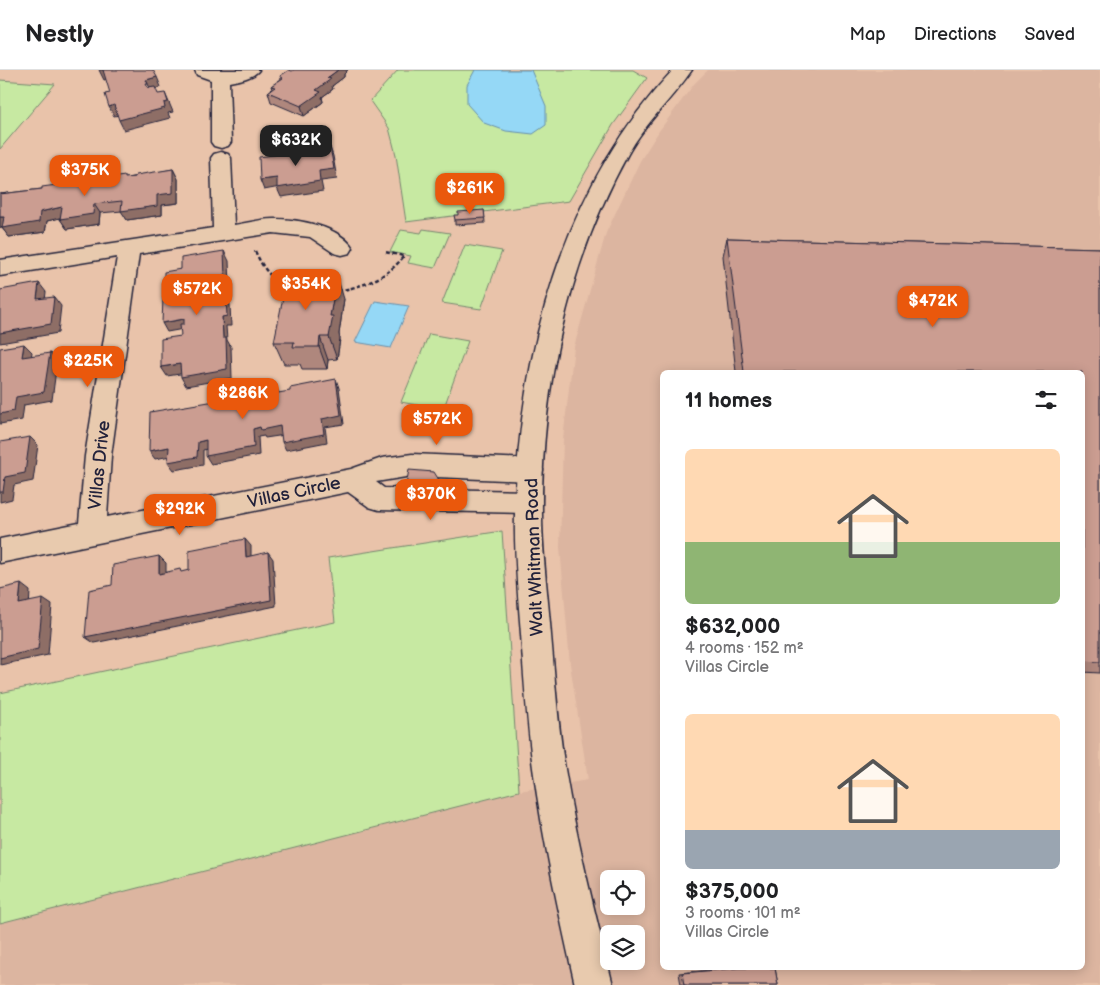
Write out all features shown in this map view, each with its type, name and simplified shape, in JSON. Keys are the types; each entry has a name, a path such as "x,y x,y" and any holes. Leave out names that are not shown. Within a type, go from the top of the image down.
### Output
{"street":[{"path":"202,70 220,78 235,76 250,70"},
{"name":"Walt Whitman Road","path":"594,985 579,927 549,769 540,686 528,502 536,408 545,352 556,303 569,258 589,209 619,152 670,82 683,70"},
{"path":"220,78 224,233"},
{"path":"0,268 273,226 315,230 342,248"},
{"name":"Villas Drive","path":"92,533 98,456 129,248"},
{"name":"Villas Circle","path":"0,551 352,480 382,469 412,465 530,470"},
{"name":"Villas Circle","path":"352,480 379,499 528,502"}],"path":[{"path":"246,248 255,251 262,268 278,282 293,288"},
{"path":"338,291 356,288 381,277 399,263 404,256 385,252"}],"shaded area":[{"path":"708,70 1100,70 1100,985 0,985 0,923 519,791 588,780 570,664 560,547 563,439 574,347 606,233 640,161 659,131 694,84"}],"green space":[{"path":"398,70 633,70 647,78 613,125 569,201 406,222 396,155 389,128 370,101"},
{"path":"0,80 55,84 0,149"},
{"path":"423,229 450,233 435,268 408,263 411,256 390,252 401,230 421,233"},
{"path":"465,245 502,251 481,309 442,303"},
{"path":"429,334 468,341 443,410 401,402"},
{"path":"502,531 519,791 0,923 0,693 335,622 328,558"}],"water":[{"path":"475,70 531,70 546,106 546,125 533,134 506,131 484,123 467,104 467,85"},
{"path":"375,301 409,306 391,348 355,342"}],"building":[{"path":"103,70 153,70 157,77 146,80 148,84 146,84 148,88 155,87 158,94 165,93 168,102 164,103 165,108 119,120 114,105 109,107 105,94 110,93"},
{"path":"289,70 338,70 327,78 331,79 316,90 321,92 301,106 268,92 275,87 271,86 283,78 280,76"},
{"path":"330,147 334,169 319,171 320,181 277,188 277,178 260,180 259,157"},
{"path":"173,169 173,193 157,195 157,206 121,211 122,201 94,204 93,214 60,219 62,207 40,212 39,222 2,228 4,217 0,217 0,194 86,181 85,183 94,182 95,180 125,176 125,178 135,177 136,175"},
{"path":"484,210 485,218 455,220 454,215 458,215 458,212"},
{"path":"727,238 1100,248 1100,662 1085,661 1085,370 744,370"},
{"path":"224,251 225,278 222,279 222,297 226,296 227,316 222,317 223,338 226,338 227,369 181,377 180,364 161,367 161,339 181,336 180,324 184,324 184,319 162,323 163,298 180,296 180,285 164,288 164,272 181,269 181,258"},
{"path":"337,276 330,316 333,316 329,337 320,337 319,347 293,347 294,342 274,342 287,278"},
{"path":"39,283 37,299 54,297 51,324 0,333 0,290"},
{"path":"24,344 22,357 50,353 44,392 16,397 14,411 0,414 0,348"},
{"path":"336,379 341,415 322,419 324,434 282,442 280,426 261,430 260,427 253,429 254,447 206,456 206,440 198,442 197,457 168,462 169,447 149,451 150,412 215,401 215,404 228,402 228,400 278,390 278,393 290,391 290,388"},
{"path":"30,437 25,473 5,477 3,492 0,492 0,442"},
{"path":"409,470 434,472 439,480 431,488 406,485"},
{"path":"245,539 246,557 268,552 271,600 85,637 89,590 112,585 113,565 159,556 159,574 180,569 181,572 189,570 189,550"},
{"path":"21,584 19,604 43,599 38,649 0,658 0,589"},
{"path":"716,970 775,970 778,985 684,985 682,973"}]}
